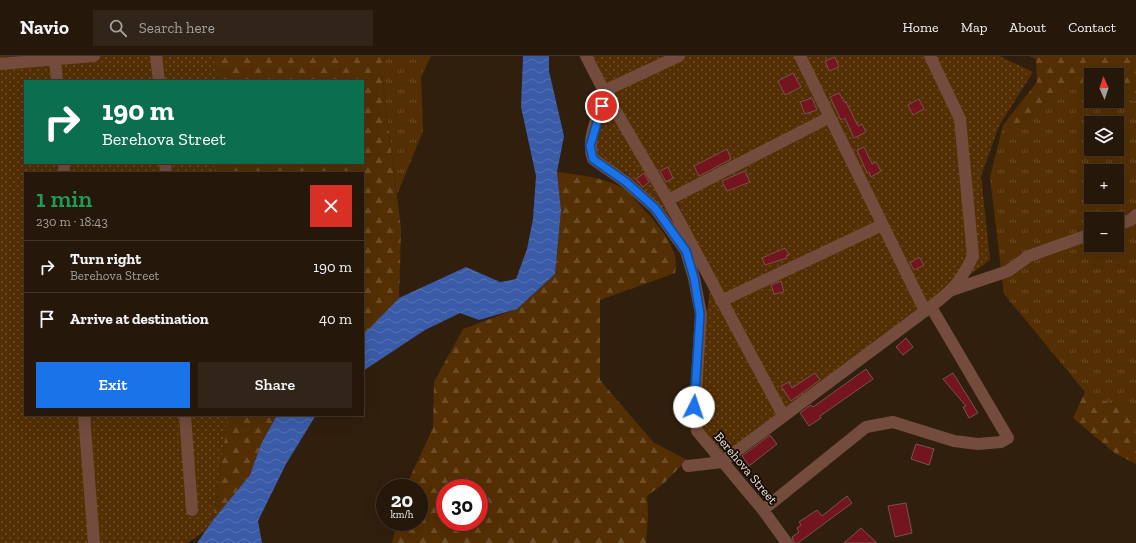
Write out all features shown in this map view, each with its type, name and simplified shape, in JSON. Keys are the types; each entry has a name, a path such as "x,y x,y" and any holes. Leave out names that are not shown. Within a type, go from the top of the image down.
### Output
{"street":[{"path":"0,64 94,56"},
{"path":"156,56 159,80"},
{"path":"586,56 604,92 668,200 783,415"},
{"path":"604,92 679,56"},
{"path":"763,510 866,427 893,422 954,441 978,444 1001,442 1008,438 928,309 882,225 800,56"},
{"path":"688,466 722,462 783,415 928,309 952,290 964,276 973,256 960,119 930,56"},
{"path":"55,60 57,80"},
{"name":"Berehova Street","path":"604,92 593,133 591,153 593,159 626,182 655,208 686,251 694,278 700,314 694,407 697,431 763,510 787,543"},
{"path":"668,200 830,117"},
{"path":"1124,222 1131,220 1136,215"},
{"path":"721,301 882,225"},
{"path":"952,290 1008,271 1029,256 1084,236"},
{"path":"84,416 94,543"},
{"path":"185,416 192,510"}],"green space":[{"path":"0,56 213,56 218,75 217,80 24,80 24,164 214,164 215,172 24,172 24,416 228,416 213,520 205,531 187,543 0,543"},
{"path":"213,56 385,56 382,76 401,229 399,298 364,334 364,172 215,172 214,164 364,164 364,80 217,80 218,75"},
{"path":"385,56 431,56 421,77 423,131 397,195 382,75"},
{"path":"588,56 999,56 1033,72 999,126 981,176 990,260 721,458 698,430 703,341 712,275 692,236 673,192 674,222 658,203 626,173 611,167 597,157 594,136 604,106"},
{"path":"1029,56 1136,56 1136,101 1124,97 1124,68 1084,68 1084,85 1069,81 1013,128 1003,125 1037,82 1036,59"},
{"path":"1069,81 1084,85 1084,108 1124,108 1124,97 1136,101 1136,415 1085,392 1004,294 990,177 1003,125 1013,128"},
{"path":"557,172 592,177 609,182 627,190 659,227 671,245 676,263 675,273 600,300 600,380 653,442 687,460 663,484 647,496 648,515 646,543 392,543 395,531 428,531 428,479 409,479 433,428 434,382 463,329 517,309 555,274 561,210"},
{"path":"1085,392 1136,415 1136,464 1116,454 1073,418"},
{"path":"228,416 276,416 261,444 250,475 213,520"}],"water":[{"path":"523,56 549,56 549,71 564,136 557,172 561,210 555,274 517,309 479,320 460,313 425,330 364,370 364,334 399,298 466,267 500,282 516,279 527,249 533,219 536,176 521,107"},
{"path":"276,416 315,416 286,464 258,521 262,543 197,543 213,520 250,475 261,444"}],"building":[{"path":"835,57 839,67 829,71 825,61"},
{"path":"793,73 801,87 785,95 778,81"},
{"path":"839,93 845,103 846,102 858,126 862,124 866,132 854,138 845,118 841,120 830,97"},
{"path":"812,98 817,110 805,114 800,102"},
{"path":"919,99 924,109 913,115 908,105"},
{"path":"864,147 872,164 876,162 881,171 871,177 869,172 867,173 857,150"},
{"path":"727,149 731,159 699,176 694,166"},
{"path":"668,167 673,178 666,182 660,171"},
{"path":"745,171 750,182 727,191 722,181"},
{"path":"644,173 649,182 643,187 636,179"},
{"path":"785,248 789,255 786,256 787,258 765,265 762,258"},
{"path":"919,257 924,265 914,270 910,263"},
{"path":"781,281 784,292 774,294 771,285"},
{"path":"906,338 913,347 903,355 896,347"},
{"path":"866,369 873,379 820,416 821,418 809,426 800,413 811,405 813,407"},
{"path":"815,373 820,380 791,401 781,386 789,382 792,388"},
{"path":"953,373 978,413 969,418 963,407 966,406 943,379"},
{"path":"770,435 777,444 749,466 742,456"},
{"path":"916,444 934,449 929,465 911,459"},
{"path":"847,496 852,503 798,543 794,543 792,537 799,532 797,528 801,525 799,522 817,510 822,516"},
{"path":"906,503 912,533 895,537 888,506"},
{"path":"861,528 877,543 844,543"}],"route":[{"path":"602,106 590,146 593,159 626,182 655,208 674,232 686,251 694,278 700,314 694,407"}]}
